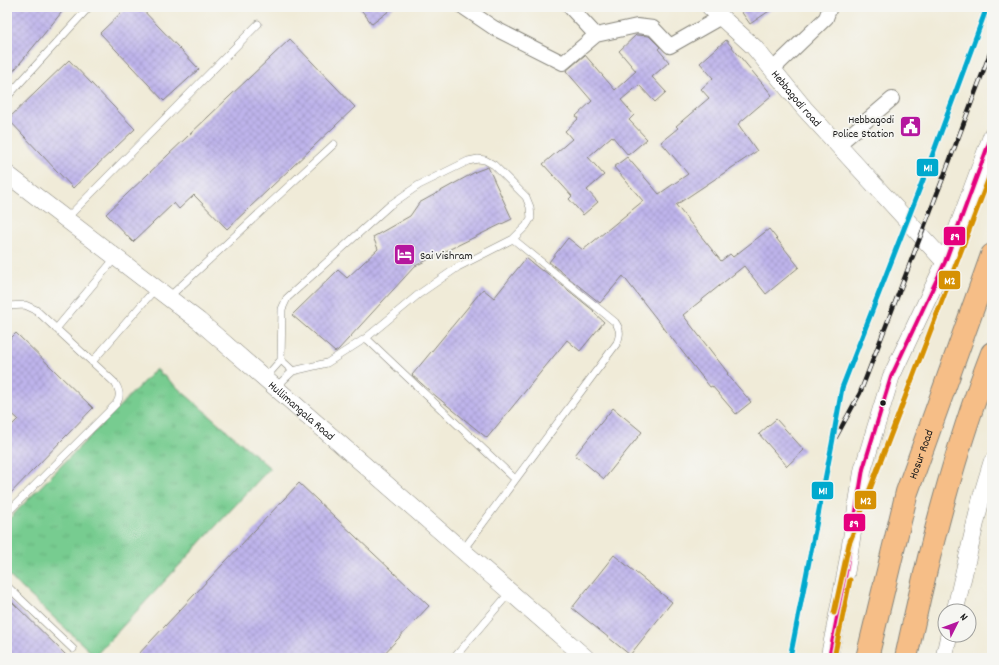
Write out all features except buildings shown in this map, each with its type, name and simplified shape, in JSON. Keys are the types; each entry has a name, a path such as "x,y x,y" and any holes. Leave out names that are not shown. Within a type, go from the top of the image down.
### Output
{"highway":[{"name":"Hosur Road","path":"867,658 907,492 992,255"},
{"path":"906,658 918,599 944,501 979,386 992,353"}],"street":[{"path":"463,7 494,28 563,63 596,35 637,26 653,28 670,46 716,12"},
{"path":"570,7 596,35"},
{"path":"772,70 826,18 830,7"},
{"path":"986,7 992,12"},
{"name":"Hebbagodi road","path":"716,12 754,47 804,108 945,262"},
{"path":"838,145 892,99"},
{"path":"828,658 846,572 863,469 892,377 945,262 992,135"},
{"name":"Hullimangala Road","path":"7,174 199,321 586,658"},
{"path":"957,603 982,495 992,462"},
{"path":"944,658 947,643"}],"lane":[{"path":"7,97 89,7"},
{"path":"65,219 258,24"},
{"path":"92,362 162,293 334,144"},
{"path":"478,159 485,160 494,165 526,197 530,207 530,218 526,226 513,239 458,267 419,294 366,338 327,363 293,370 270,383 281,360 282,309 290,295 390,205 419,185 443,172 468,161 478,159"},
{"path":"463,550 617,343 620,335 619,327 615,322 513,239"},
{"path":"56,329 116,258"},
{"path":"7,306 19,305 31,307 115,383 120,394 119,400 116,404 7,513"},
{"path":"366,338 515,479"},
{"path":"281,360 293,370"},
{"path":"7,586 73,649"},
{"path":"454,658 510,592"}],"green space":[{"path":"156,369 270,468 95,656 7,574 7,521"}],"railway":[{"path":"790,658 842,388 928,167 987,7"},
{"path":"836,437 860,393 992,48"}],"transit line":[{"name":"M1","path":"790,658 842,388 928,167 987,7"},
{"name":"89","path":"829,658 846,572 863,469 891,377 945,262 992,135"},
{"name":"M2","path":"834,613 849,544 992,170"},
{"name":"M2","path":"834,658 850,580"}],"place":[{"name":"Hebbagodi Police Station","path":"910,126"},
{"name":"Sai Vishram","path":"405,255"}]}
